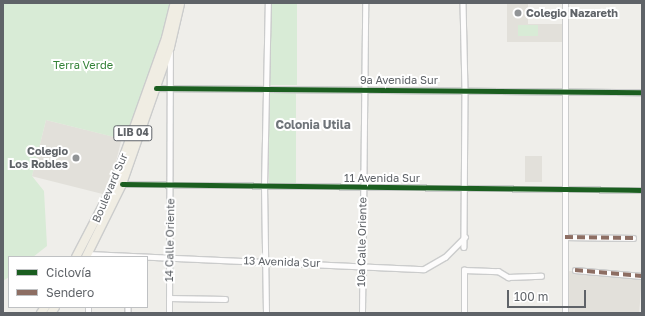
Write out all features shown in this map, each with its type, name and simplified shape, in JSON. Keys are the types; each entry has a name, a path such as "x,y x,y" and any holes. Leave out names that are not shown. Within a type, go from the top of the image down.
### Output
{"highway":[{"name":"Boulevard Sur","path":"77,256 114,184 167,34 175,3"},
{"name":"Boulevard Sur","path":"87,255 122,184 170,47 180,3"}],"street":[{"path":"266,313 264,187 268,3"},
{"name":"10a Calle Oriente","path":"362,313 364,3"},
{"path":"463,3 465,90 464,247"},
{"path":"565,3 565,313"},
{"name":"14 Calle Oriente","path":"169,313 170,47"},
{"name":"9a Avenida Sur","path":"156,88 642,92"},
{"name":"11 Avenida Sur","path":"122,184 170,186 642,190"},
{"name":"13 Avenida Sur","path":"148,257 266,261 424,269 445,257 465,237"},
{"path":"565,237 633,238"},
{"name":"13 Avenida Sur","path":"87,255 115,256"},
{"path":"464,313 464,270 498,271 508,277 541,276"},
{"path":"575,270 642,276"},
{"path":"169,298 225,299"}],"shaded area":[{"name":"Colegio Nazareth","path":"507,3 528,3 528,24 562,24 562,42 507,42"},
{"name":"Colegio Los Robles","path":"46,120 122,139 108,195 32,176"},
{"path":"525,156 542,156 542,182 525,182"},
{"path":"568,271 642,276 639,313 565,313"}],"green space":[{"name":"Terra Verde","path":"3,3 171,3 166,30 127,138 122,139 46,120 32,176 44,191 47,246 34,256 8,256 8,278 3,281"},
{"path":"270,3 297,3 297,85 270,85"},
{"path":"518,25 538,25 538,36 518,36"},
{"path":"269,92 296,92 296,184 269,184"}],"marked path":[{"path":"565,237 633,238"},
{"path":"575,270 642,276"}],"cycle path":[{"path":"156,88 642,92"},
{"path":"122,184 642,190"}],"place":[{"name":"Colegio Nazareth","path":"518,13"},
{"name":"Colegio Los Robles","path":"76,158"}],"district":[{"name":"Colonia Utila","path":"313,125"}]}
